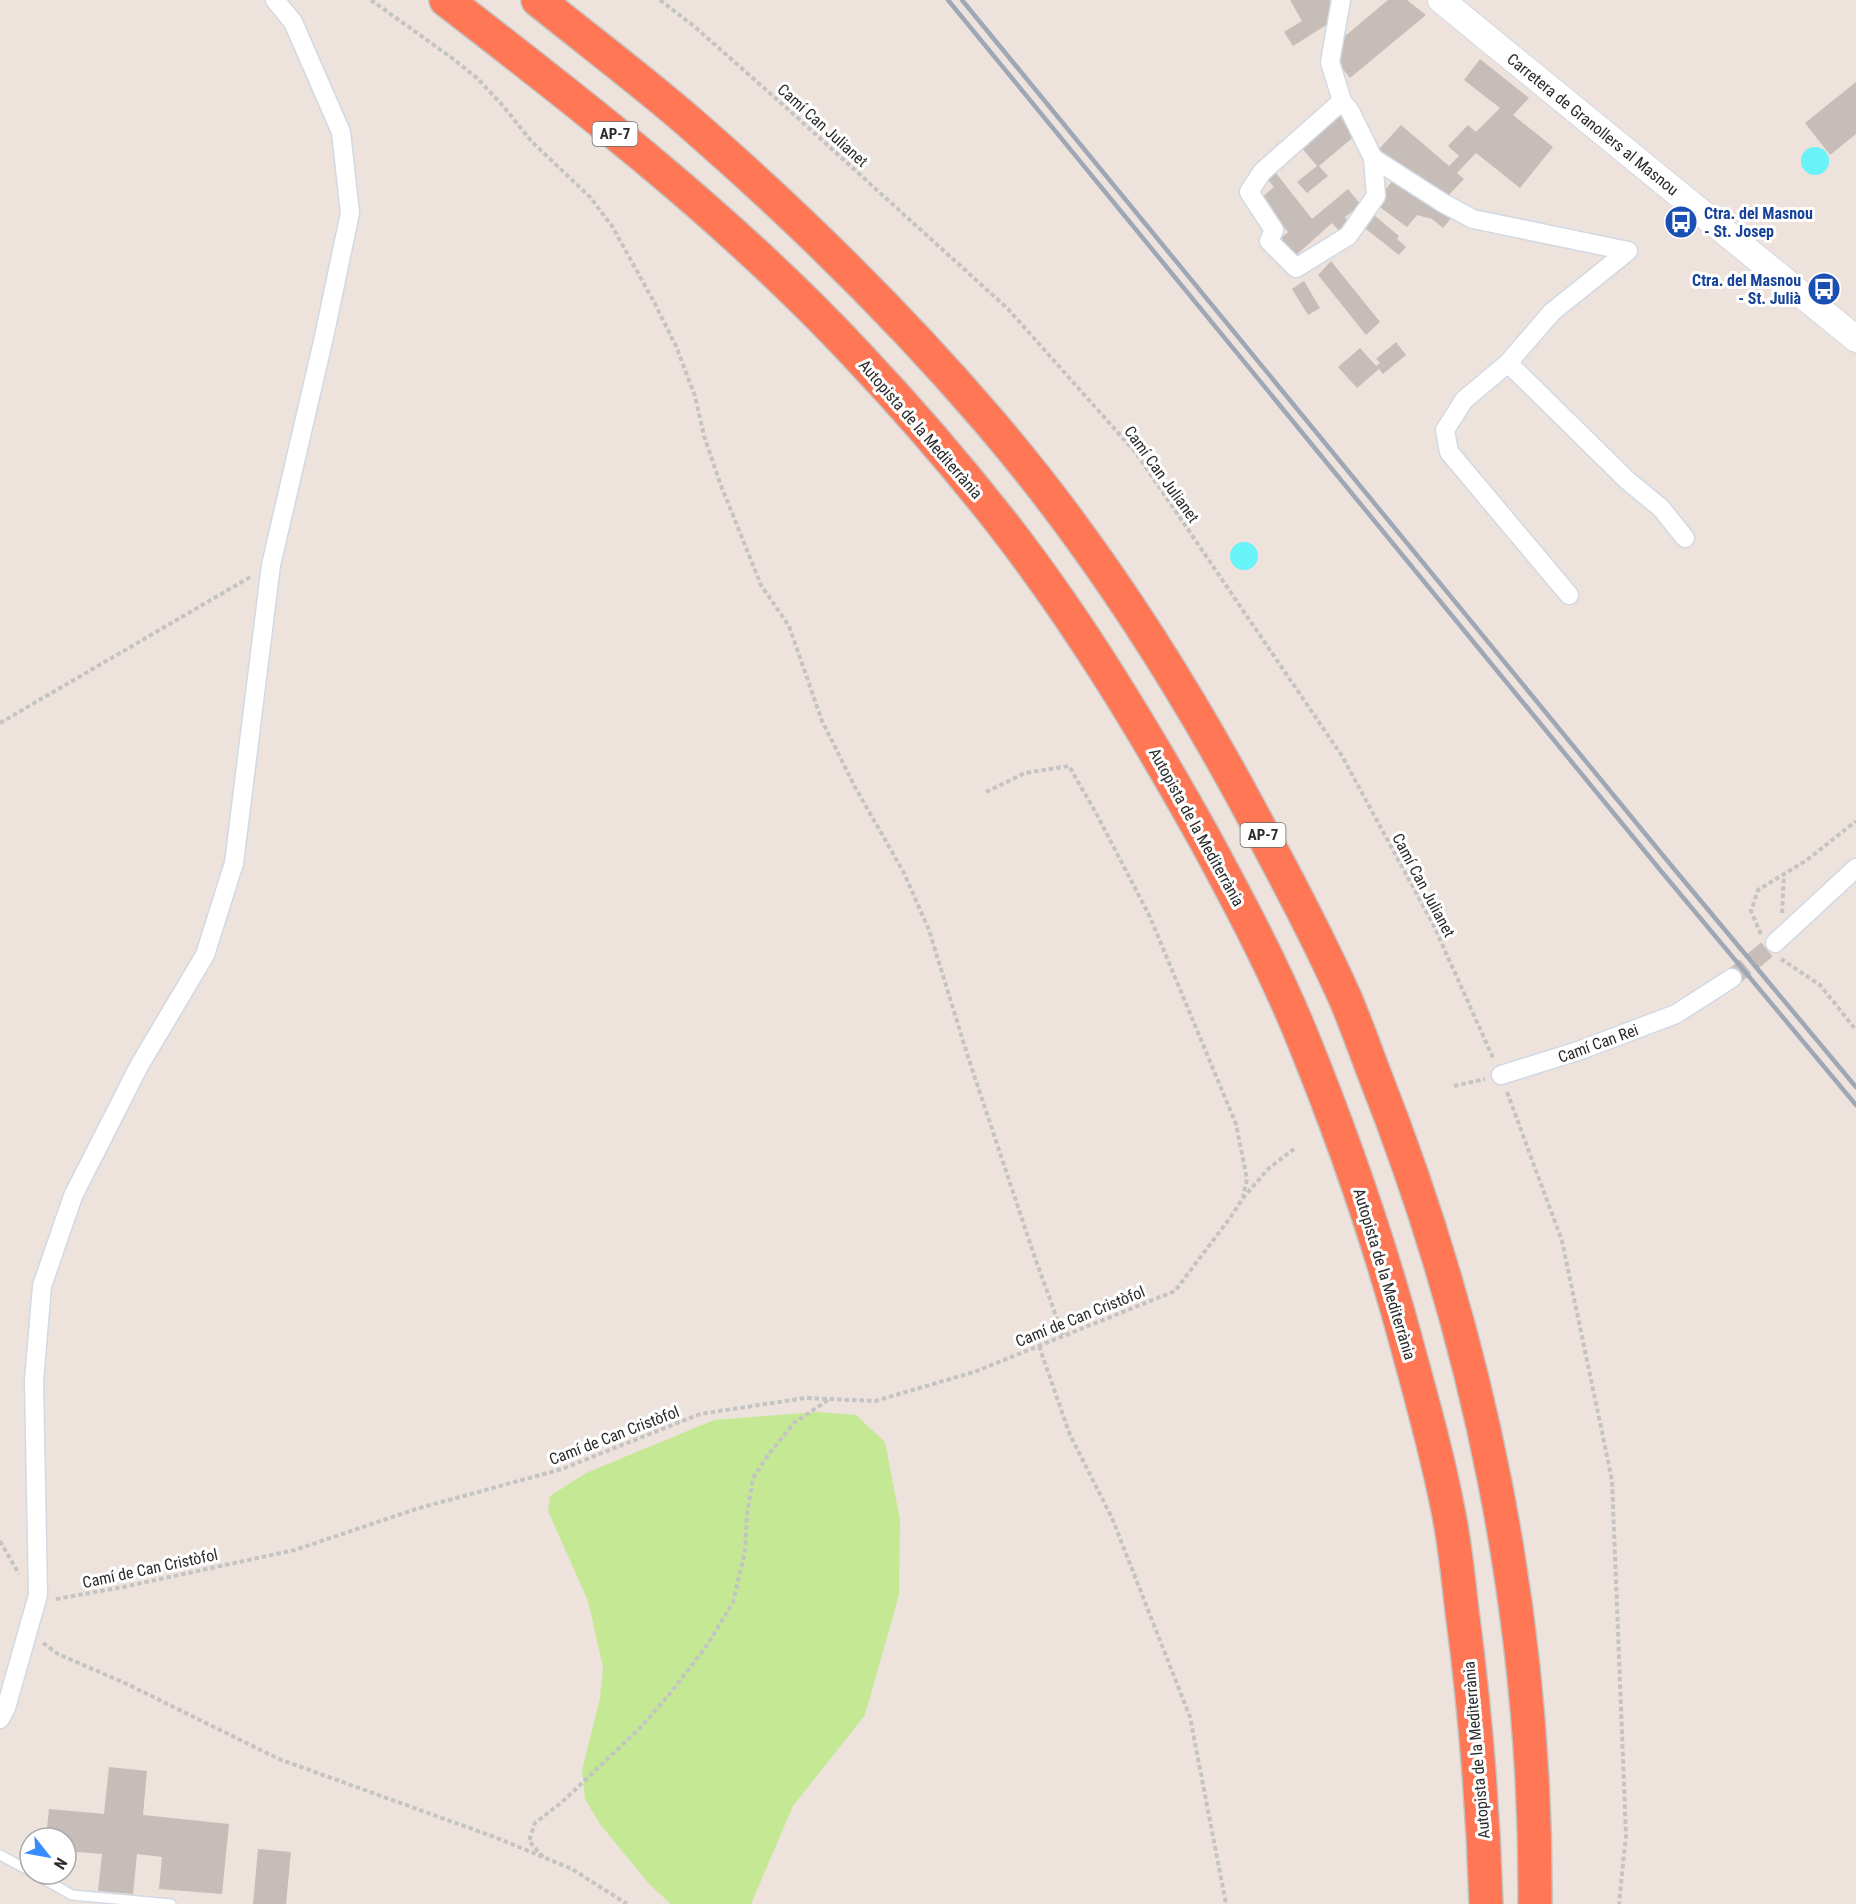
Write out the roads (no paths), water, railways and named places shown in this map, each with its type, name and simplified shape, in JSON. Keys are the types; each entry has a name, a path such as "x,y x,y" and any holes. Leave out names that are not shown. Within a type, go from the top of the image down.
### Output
{"highway":[{"name":"Autopista de la Mediterrània","path":"446,0 654,166 765,264 856,354 1005,528 1062,606 1130,710 1183,799 1232,889 1300,1029 1353,1168 1396,1302 1433,1442 1449,1515 1466,1641 1477,1748 1486,1904"},
{"name":"AP-7","path":"538,0 691,123 799,220 893,315 987,419 1048,493 1105,571 1167,666 1224,762 1284,873 1345,999 1406,1153 1446,1279 1482,1420 1500,1500 1521,1640 1532,1746 1535,1904"}],"main road":[{"name":"Carretera de Granollers al Masnou","path":"1441,0 1856,339"}],"street":[{"path":"0,1719 6,1708 38,1595 34,1381 42,1286 73,1196 139,1066 205,955 234,863 271,565 350,213 341,132 293,22 275,0"},
{"path":"1341,0 1330,62 1342,101 1350,111 1373,158 1376,196 1348,236 1296,268 1269,241 1274,230 1249,192 1262,172 1342,101"},
{"path":"1373,158 1443,203 1473,219 1628,251 1552,312 1508,363 1464,400 1445,430 1449,452 1569,595"},
{"path":"1508,363 1628,481 1661,508 1685,538"},
{"path":"1775,943 1856,868"},
{"name":"Camí Can Rei","path":"1501,1075 1589,1047 1676,1014 1732,978"}],"lane":[{"path":"0,1855 18,1865"},
{"path":"56,1886 72,1895 171,1904"}],"water":[{"path":"1815,147 1825,151 1829,161 1825,171 1815,175 1805,171 1801,161 1805,151"},
{"path":"1244,542 1254,546 1258,556 1254,566 1244,570 1234,566 1230,556 1234,546"}],"tunnel":[{"path":"1732,978 1775,943"}],"railway":[{"path":"948,0 1661,871 1856,1105"},
{"path":"962,0 1670,864 1856,1087"}],"place":[{"name":"Ctra. del Masnou - St. Josep","path":"1681,222"},
{"name":"Ctra. del Masnou - St. Julià","path":"1824,289"}]}
